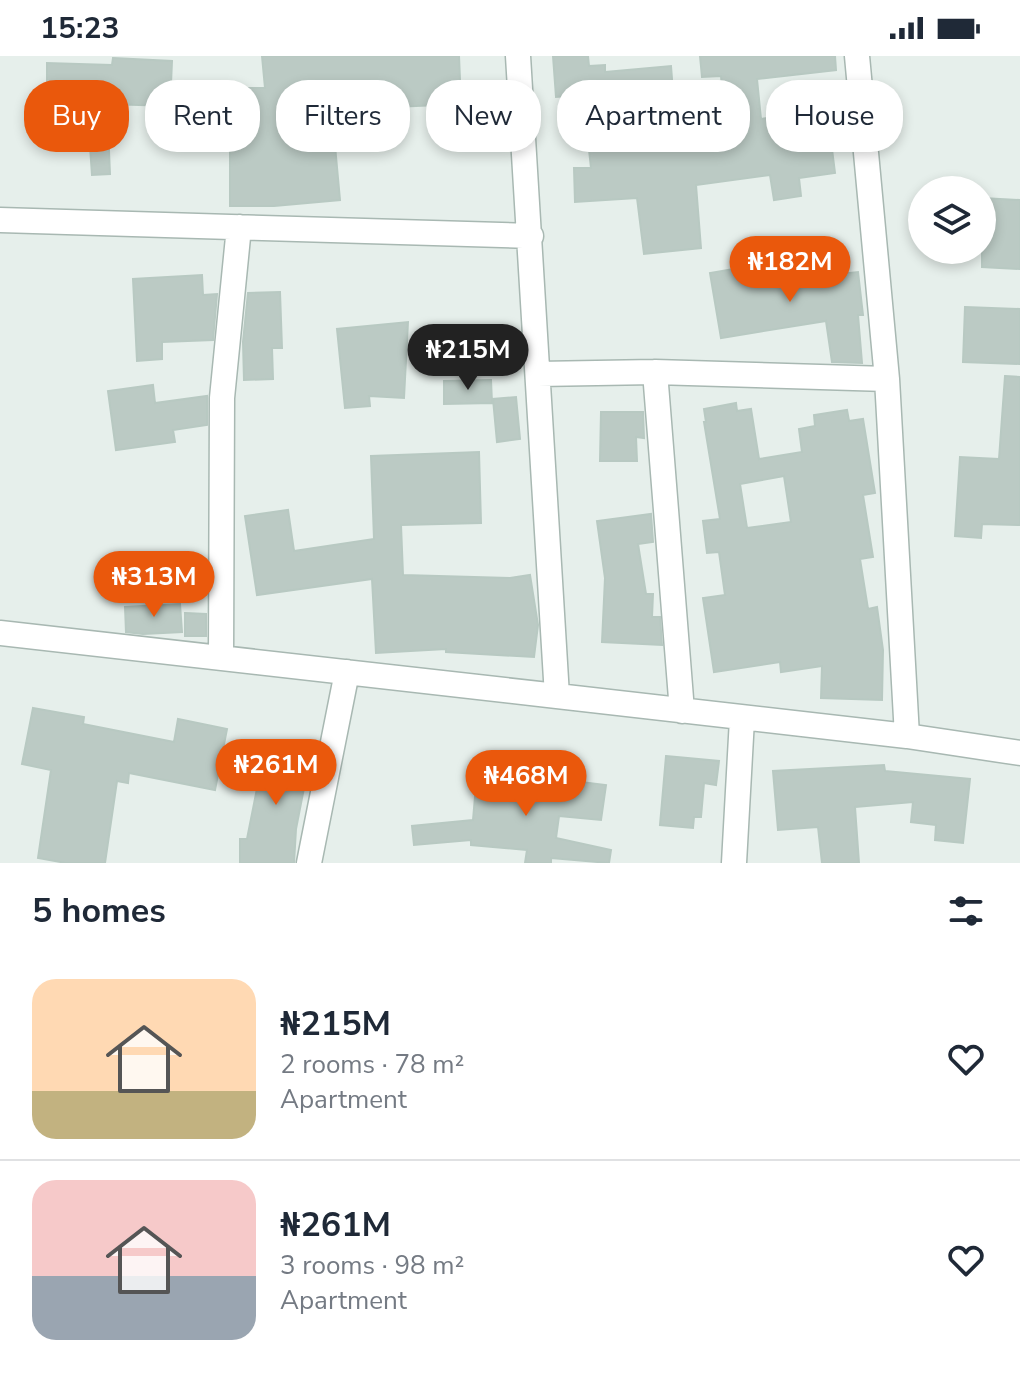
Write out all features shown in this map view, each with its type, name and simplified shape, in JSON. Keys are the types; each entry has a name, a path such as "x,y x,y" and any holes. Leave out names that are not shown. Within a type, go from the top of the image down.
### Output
{"street":[{"path":"518,56 557,696"},
{"path":"857,56 887,379 907,736"},
{"path":"0,220 531,236"},
{"path":"221,658 222,398 239,227"},
{"path":"538,374 655,372 887,379"},
{"path":"655,372 682,711"},
{"path":"0,633 907,736 1020,753"},
{"path":"309,863 347,672"},
{"path":"734,863 742,719"}],"building":[{"path":"262,56 459,56 460,80 426,80 426,106 410,106 410,80 276,80 276,152 336,152 340,200 230,206 230,152 260,152 260,88 265,88"},
{"path":"553,56 588,56 589,66 605,65 605,72 671,66 672,80 557,80 556,97"},
{"path":"700,56 835,56 836,70 757,79 761,119 766,118 766,152 832,152 835,173 799,178 801,196 774,200 770,175 696,185 701,248 644,254 637,198 575,202 574,168 591,168 589,152 750,152 750,80 702,77"},
{"path":"113,58 172,61 171,80 145,80 145,105 129,105 129,80 47,80 47,63 112,65"},
{"path":"90,152 109,152 110,174 92,175"},
{"path":"996,199 1020,200 1020,269 982,267 982,264 996,264"},
{"path":"797,258 800,278 858,272 863,315 858,315 862,363 832,362 826,321 721,338 710,273"},
{"path":"202,275 203,295 217,294 213,340 162,342 162,359 137,361 133,279"},
{"path":"280,292 282,348 272,348 273,379 244,380 243,342 248,293"},
{"path":"965,307 1020,309 1020,364 963,362"},
{"path":"408,322 404,398 369,396 370,406 345,408 337,329"},
{"path":"1005,376 1020,377 1020,525 982,524 981,538 955,536 960,457 999,459"},
{"path":"491,380 492,403 444,404 444,381"},
{"path":"153,385 155,403 207,396 207,425 173,430 175,442 116,450 108,391"},
{"path":"516,397 520,439 497,442 493,399"},
{"path":"736,403 737,411 751,409 759,459 802,452 799,429 815,426 814,415 847,410 849,421 863,419 875,493 863,495 873,557 860,559 868,609 877,607 883,650 882,700 821,698 822,666 781,672 780,662 714,672 703,598 725,595 719,552 707,553 703,521 720,519 704,409","holes":["784,476 791,522 747,528 740,484"]},
{"path":"601,412 643,412 644,438 636,437 637,461 600,461"},
{"path":"479,452 481,523 401,525 403,575 510,578 530,575 538,625 534,657 446,652 446,649 376,653 372,579 257,595 245,516 288,510 294,551 374,539 371,456"},
{"path":"651,514 653,542 638,544 646,594 653,594 652,617 660,617 662,645 602,642 605,578 597,521"},
{"path":"180,604 182,632 126,632 125,607"},
{"path":"185,613 206,614 206,636 185,636"},
{"path":"33,708 84,717 83,724 174,742 178,719 227,729 215,790 129,773 128,783 117,781 105,863 66,863 38,858 51,770 22,764"},
{"path":"266,743 311,752 296,829 294,863 240,863 240,839 247,839"},
{"path":"666,756 719,761 716,785 704,783 701,817 694,817 693,828 660,825"},
{"path":"884,765 885,771 970,779 963,843 935,840 936,825 911,822 913,802 855,807 859,863 822,863 818,827 778,830 773,771"},
{"path":"514,770 558,774 557,779 606,785 601,820 559,816 556,838 611,850 609,863 551,858 551,863 525,863 527,850 471,845 471,840 414,845 412,826 473,820 476,785 513,788"}]}
